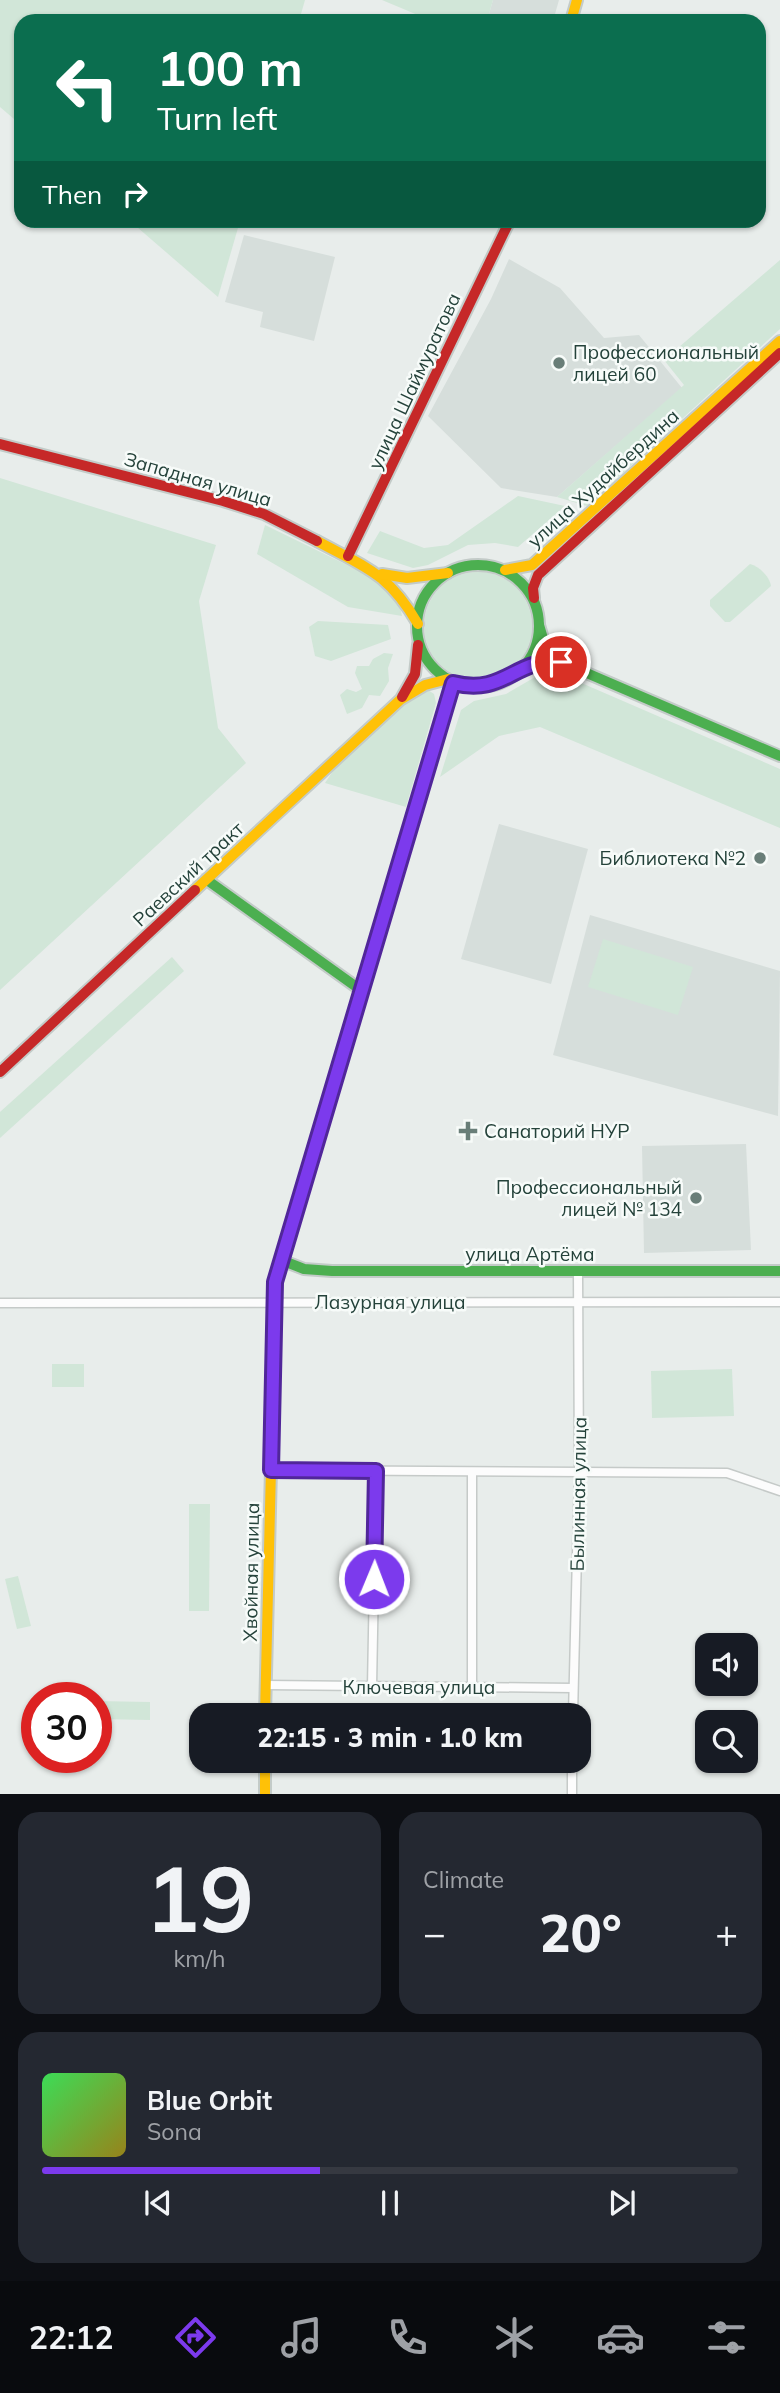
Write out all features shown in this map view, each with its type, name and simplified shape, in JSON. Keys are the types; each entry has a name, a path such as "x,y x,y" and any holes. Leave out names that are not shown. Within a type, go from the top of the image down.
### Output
{"main road":[{"name":"улица Шаймуратова","path":"348,556 506,228"},
{"name":"улица Худайбердина","path":"505,570 526,569 531,565 593,513 780,341"},
{"name":"улица Худайбердина","path":"534,602 533,588 538,575 780,353"},
{"name":"Западная улица","path":"0,444 256,511 376,572 400,593 418,624"},
{"path":"539,625 537,642 523,667 511,677 485,687 471,687 451,681 425,656 419,639 418,624 426,593 448,573 475,565 505,570 525,587 534,602 544,642 561,662"},
{"name":"Западная улица","path":"376,572 407,578 448,573"},
{"name":"Раевский тракт","path":"400,700 415,674 419,639"},
{"path":"523,667 546,660 561,662 780,756"},
{"path":"281,1260 451,681"},
{"name":"Раевский тракт","path":"0,1072 400,700 425,685 451,681"},
{"path":"207,880 362,990"},
{"name":"улица Артёма","path":"281,1260 295,1266 324,1271 780,1271"},
{"name":"Хвойная улица","path":"265,1703 273,1303 281,1260"},
{"path":"265,1773 265,1794"}],"street":[{"name":"Былинная улица","path":"573,1703 579,1474 578,1272"},
{"name":"Лазурная улица","path":"0,1303 780,1302"},
{"path":"271,1470 727,1473 780,1491"},
{"path":"372,1687 376,1471"},
{"path":"472,1472 472,1686"},
{"name":"Ключевая улица","path":"266,1685 573,1688"},
{"path":"572,1773 572,1794"}],"shaded area":[{"path":"493,0 559,0 555,14 489,14"},
{"path":"244,235 335,257 314,341 260,327 263,312 225,302"},
{"name":"Профессиональный лицей 60","path":"509,259 560,288 604,338 639,335 682,388 557,497 501,488 428,416 491,299"},
{"path":"499,824 588,849 551,984 461,959"},
{"path":"590,915 780,971 778,1116 553,1055"},
{"name":"Профессиональный лицей № 134","path":"746,1144 751,1250 644,1253 642,1146"}],"green space":[{"path":"0,0 305,0 301,14 14,14 14,119 0,107"},
{"path":"382,0 493,0 489,14 415,14"},
{"path":"138,228 238,228 218,297"},
{"path":"780,260 780,329 587,506 557,497 684,385 664,360"},
{"path":"0,478 216,545 199,601 218,728 246,763 0,990"},
{"path":"518,496 565,506 518,547 495,543 468,545 428,565 413,568 367,553 380,531 424,548 448,545"},
{"path":"265,525 380,581 399,602 402,616 348,607 257,554"},
{"path":"750,564 764,572 771,586 730,622 725,622 710,606 710,600"},
{"path":"478,572 499,576 516,588 528,605 532,626 528,647 516,664 499,676 478,680 457,676 440,664 428,647 424,626 428,605 440,588 457,576"},
{"path":"318,621 388,625 391,639 331,661 315,656 309,627"},
{"path":"384,653 393,654 388,668 389,681 380,696 369,695 362,708 347,714 340,695 347,689 356,692 362,689 355,673 357,666 369,666 373,659"},
{"path":"556,672 780,769 780,828 540,727 499,736 440,777 461,710 474,701 506,694 537,676"},
{"path":"428,690 434,694 436,703 406,807 325,783 333,771 403,702"},
{"path":"603,939 693,967 678,1015 588,987"},
{"path":"172,957 184,971 0,1138 0,1112"},
{"path":"52,1364 84,1364 84,1387 52,1387"},
{"path":"732,1369 734,1416 652,1418 651,1371"},
{"path":"189,1504 210,1504 209,1611 189,1611"},
{"path":"18,1576 31,1626 17,1629 5,1579"},
{"path":"112,1701 150,1702 150,1720 112,1719"}],"traffic: fast":[{"path":"478,565 501,570 521,583 534,603 539,626 534,649 521,669 501,682 478,687 455,682 435,669 422,649 417,626 422,603 435,583 455,570 478,565"},
{"path":"539,625 544,642 561,662 780,756"},
{"path":"523,667 546,660 561,662"},
{"path":"207,880 362,991"},
{"path":"273,1386 275,1282 353,1019"},
{"path":"281,1260 304,1269 332,1271 780,1271"}],"traffic: slow":[{"path":"573,14 577,0"},
{"path":"505,570 532,565 780,341"},
{"path":"317,541 386,582 418,624"},
{"path":"382,574 407,578 448,573"},
{"path":"195,890 400,700 425,685 448,679"},
{"path":"265,1703 273,1386"},
{"path":"265,1773 265,1794"}],"traffic: jam":[{"path":"348,556 506,228"},
{"path":"534,598 533,588 538,575 780,353"},
{"path":"0,444 223,501 264,514 317,541"},
{"path":"402,697 415,674 418,645"},
{"path":"353,1019 453,683"},
{"path":"0,1072 195,890"}],"place":[{"name":"Профессиональный лицей 60","path":"559,363"},
{"name":"Библиотека №2","path":"760,858"},
{"name":"Санаторий НУР","path":"468,1131"},
{"name":"Профессиональный лицей № 134","path":"696,1198"}],"route":[{"path":"374,1579 376,1471 271,1470 275,1282 421,799 453,683 485,687 511,677 523,667 535,662 561,662"}]}
